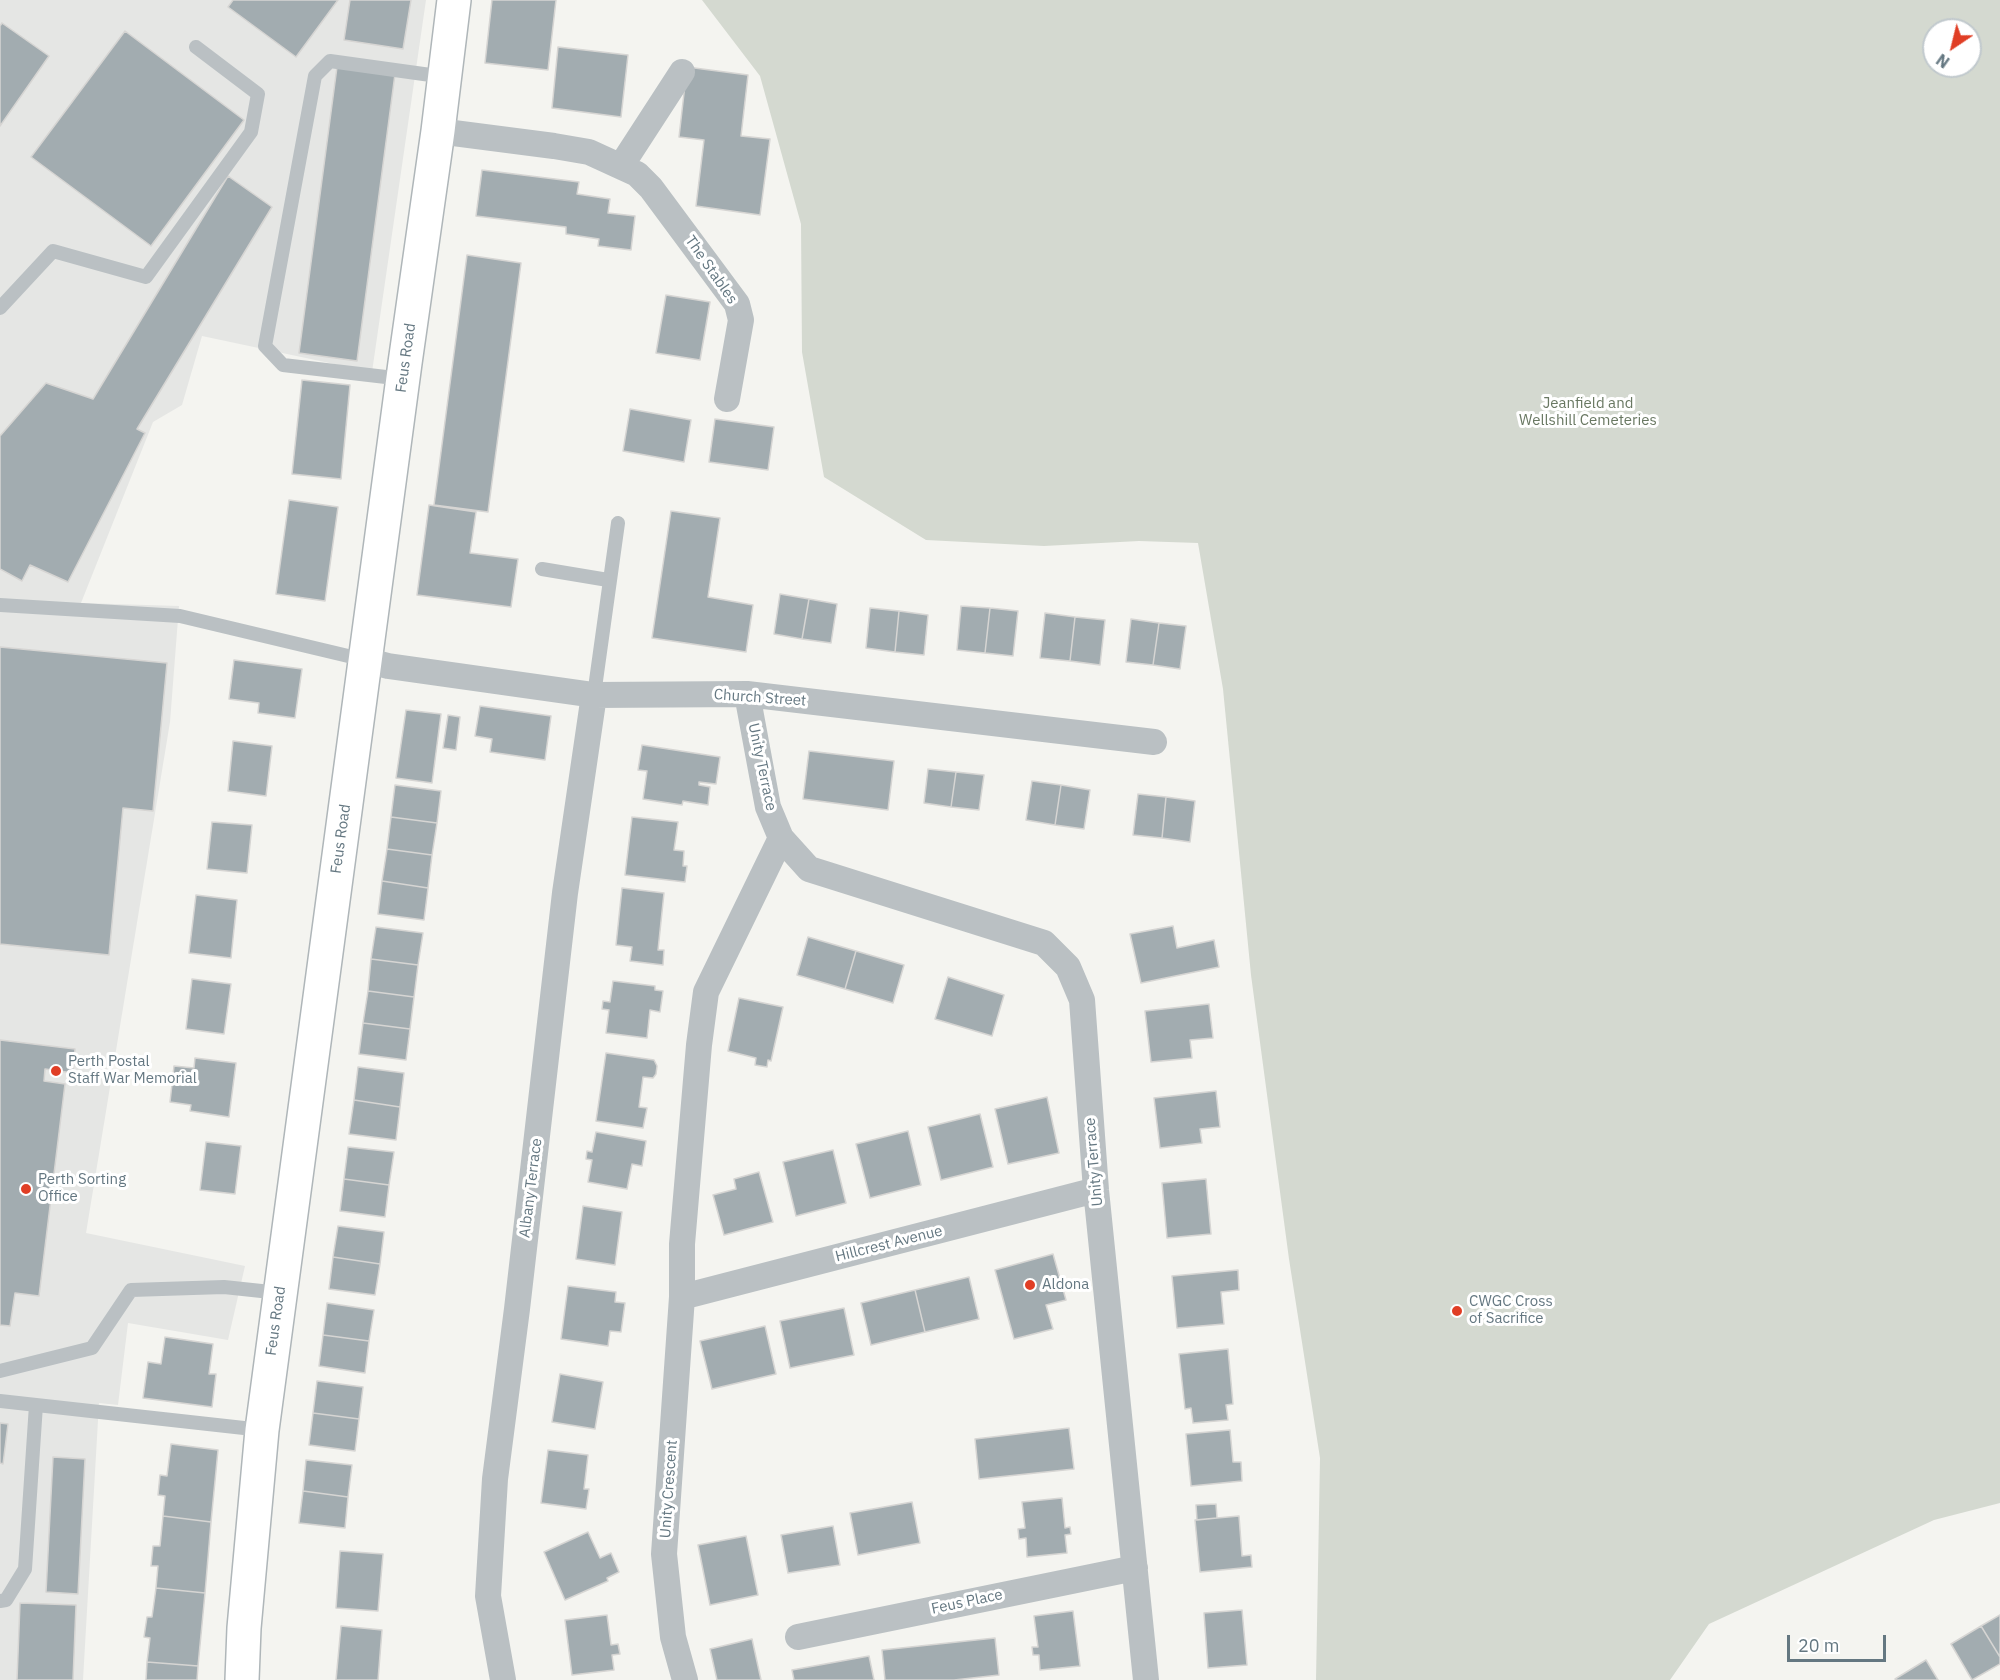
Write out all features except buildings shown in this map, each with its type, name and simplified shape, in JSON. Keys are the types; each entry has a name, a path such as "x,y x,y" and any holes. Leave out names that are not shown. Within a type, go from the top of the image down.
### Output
{"street":[{"name":"Feus Road","path":"242,1680 245,1616 262,1430 454,0"},
{"path":"621,166 682,72"},
{"name":"The Stables","path":"438,131 589,152 637,174 651,188 737,304 741,320 728,399"},
{"name":"Church Street","path":"365,660 388,666 594,695 747,694 1154,742"},
{"name":"Unity Terrace","path":"747,694 768,807 781,838 809,869 1044,943 1068,967 1082,1000 1096,1190 1146,1680"},
{"name":"Albany Terrace","path":"503,1680 488,1596 495,1479 565,893 594,695"},
{"path":"682,1297 682,1244 699,1046 706,992 781,838"},
{"name":"Hillcrest Avenue","path":"682,1297 1096,1190"},
{"name":"Unity Crescent","path":"682,1297 664,1554 673,1637 685,1680"},
{"name":"Feus Place","path":"798,1637 1135,1568"}],"lane":[{"path":"0,308 53,251 146,277 251,132 258,94 196,47"},
{"path":"403,379 283,365 265,346 315,76 330,61 445,77"},
{"path":"594,695 618,523"},
{"path":"542,569 609,580"},
{"path":"0,605 180,616 365,660"},
{"path":"0,1371 92,1347 130,1290 224,1287 280,1293"},
{"path":"0,1401 262,1430"},
{"path":"0,1601 6,1600 25,1569 36,1405"}],"shaded area":[{"path":"0,0 426,0 372,372 202,336 182,405 153,422 81,603 179,606 170,722 86,1233 245,1266 228,1340 128,1323 118,1405 99,1403 83,1680 0,1680"}],"green space":[{"name":"Jeanfield and Wellshill Cemeteries","path":"702,0 2000,0 2000,1503 1934,1520 1709,1624 1670,1680 1316,1680 1320,1458 1289,1259 1251,975 1223,689 1198,543 1139,541 1044,546 926,540 824,477 802,352 801,224 760,76"}],"place":[{"name":"Perth Postal Staff War Memorial","path":"56,1071"},
{"name":"Perth Sorting Office","path":"26,1189"},
{"name":"Aldona","path":"1030,1285"},
{"name":"CWGC Cross of Sacrifice","path":"1457,1311"}]}
